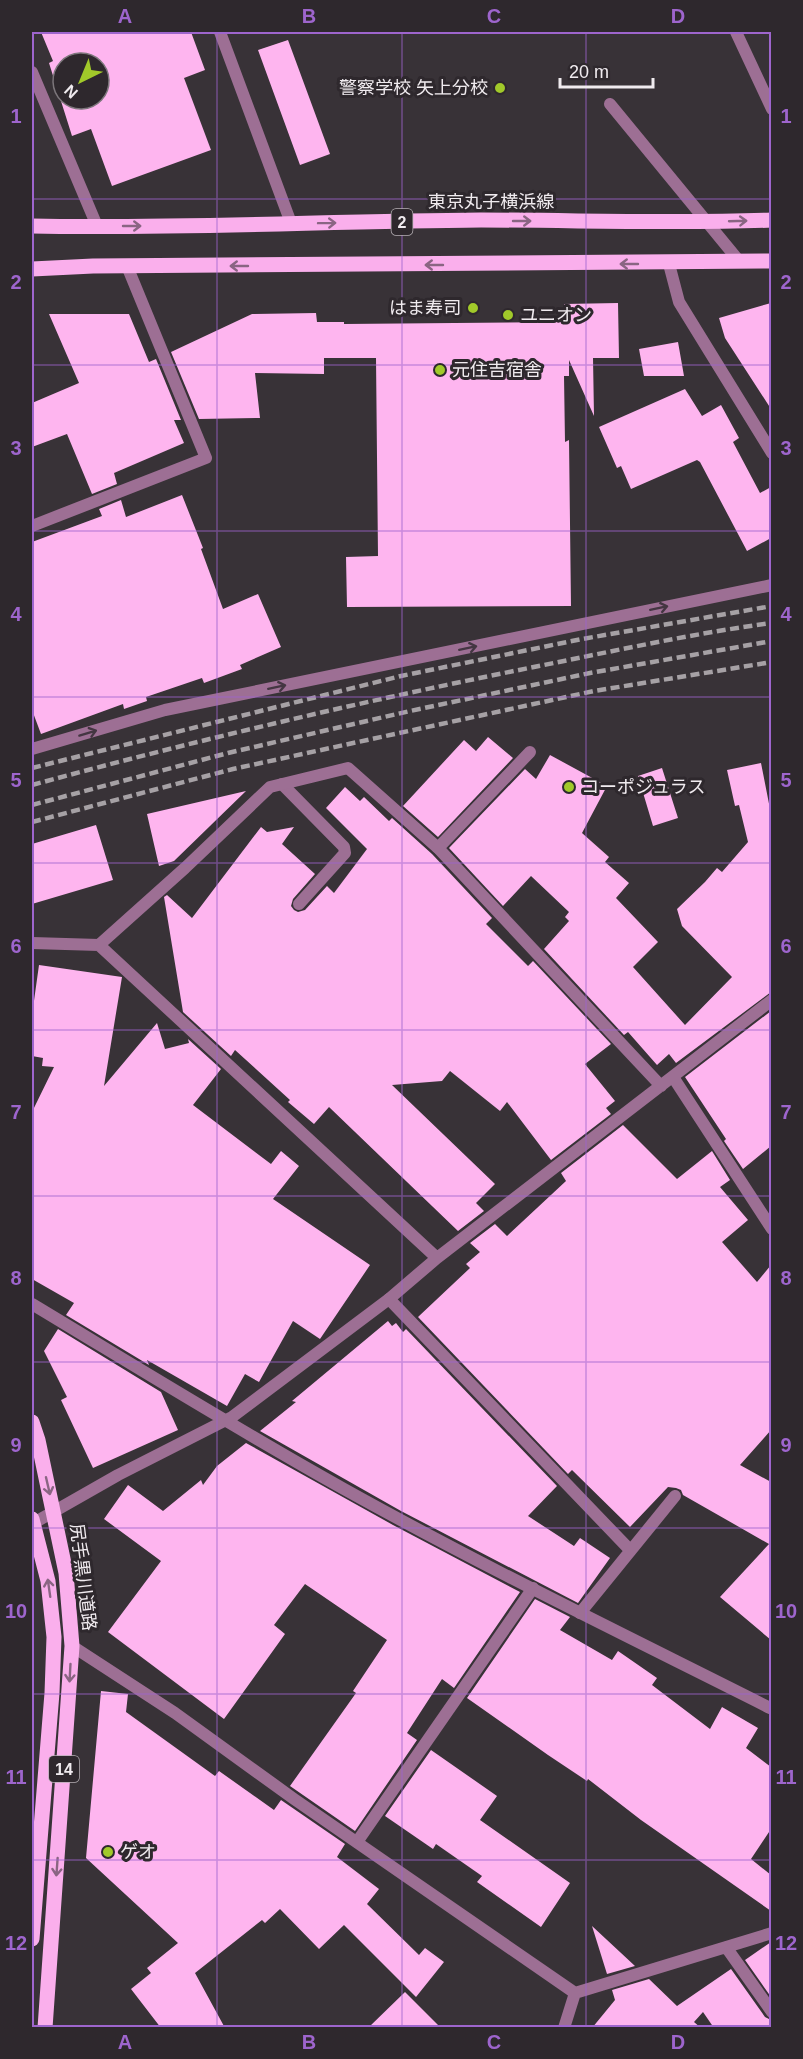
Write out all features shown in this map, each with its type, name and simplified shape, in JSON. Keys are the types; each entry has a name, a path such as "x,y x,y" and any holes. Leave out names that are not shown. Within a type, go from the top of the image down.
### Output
{"main road":[{"name":"東京丸子横浜線","path":"32,226 209,226 481,220 707,223 771,220"},
{"path":"32,269 127,266 669,264 771,261"},
{"name":"尻手黒川道路","path":"32,1422 54,1511 66,1573 72,1646 45,2028"},
{"name":"尻手黒川道路","path":"32,1522 48,1581 54,1637 52,1693 32,1939"}],"street":[{"path":"220,32 291,223"},
{"path":"736,32 771,109"},
{"path":"32,72 97,226"},
{"path":"610,104 739,261"},
{"path":"669,264 679,302 771,453"},
{"path":"32,526 206,458 127,266"},
{"path":"32,749 165,710 771,585"},
{"path":"438,848 530,752"},
{"path":"99,945 185,868 270,787 348,768 438,848 661,1086"},
{"path":"282,784 344,847 345,853 299,904"},
{"path":"32,943 99,945 437,1258"},
{"path":"32,1522 225,1420 389,1299 437,1258 771,1000"},
{"path":"673,1077 771,1229"},
{"path":"389,1299 630,1550"},
{"path":"32,1304 344,1489 580,1613 771,1709"},
{"path":"580,1613 675,1496"},
{"path":"357,1842 533,1588"},
{"path":"72,1646 175,1713 575,1993"},
{"path":"575,1993 771,1933"},
{"path":"726,1947 771,2012"},
{"path":"564,2028 575,1993"}],"building":[{"path":"41,32 191,32 205,70 184,78 211,150 112,186 91,129 72,136 64,111 111,111 111,51 51,51 51,56"},
{"path":"288,40 330,154 300,165 258,50"},
{"path":"618,303 619,358 593,358 594,416 569,360 569,376 564,376 565,442 569,440 571,606 347,607 346,557 378,556 376,358 324,358 324,374 255,373 260,418 199,419 171,352 252,314 316,313 317,322 344,322 344,324 564,322 564,304"},
{"path":"771,303 771,409 725,338 719,318"},
{"path":"49,314 129,314 149,362 156,359 181,420 174,420 184,443 114,473 117,484 92,494 67,434 32,447 32,403 79,383"},
{"path":"678,342 684,376 644,376 639,349"},
{"path":"685,389 702,416 721,405 739,438 733,442 760,493 771,487 771,538 747,551 700,462 697,460 631,489 621,466 617,468 599,427"},
{"path":"182,495 203,548 201,549 223,609 258,594 281,647 240,665 242,669 204,683 202,678 146,697 147,701 124,709 123,704 41,734 32,710 32,542 102,516 99,509 121,500 126,517"},
{"path":"488,737 513,758 438,837 403,806 464,740 476,751"},
{"path":"550,755 607,786 582,833 609,857 605,862 629,883 616,898 658,942 633,967 685,1025 732,977 682,926 677,909 717,868 722,872 748,842 739,805 735,806 727,770 761,763 771,814 771,898 769,899 771,901 771,992 676,1063 669,1054 657,1065 628,1032 624,1035 544,949 569,921 565,917 569,912 531,876 503,906 449,848 525,769 536,779"},
{"path":"662,768 678,818 653,826 638,776"},
{"path":"345,787 360,801 364,797 389,821 392,818 432,854 492,918 486,924 528,966 533,961 611,1044 585,1064 615,1101 606,1108 611,1114 551,1160 507,1102 500,1111 450,1071 442,1081 392,1085 495,1184 476,1203 484,1211 458,1231 329,1107 314,1124 235,1050 231,1056 183,1012 164,897 167,895 192,918 261,827 267,832 294,827 282,844 315,874 293,899 291,906 294,910 298,912 305,910 327,886 334,893 367,849 326,808"},
{"path":"246,791 174,861 159,866 147,814"},
{"path":"96,825 113,880 32,904 32,844"},
{"path":"39,965 122,977 104,1086 157,1023 165,1049 189,1043 188,1039 221,1069 193,1105 271,1164 281,1151 299,1166 273,1199 370,1265 320,1339 293,1321 259,1382 245,1374 227,1406 147,1360 149,1365 66,1315 74,1303 32,1279 32,1112 54,1067 42,1066 43,1058 32,1056 32,1015"},
{"path":"771,1011 771,1146 743,1169 685,1077"},
{"path":"623,1125 677,1179 712,1151 730,1180 720,1187 748,1220 722,1242 757,1282 771,1265 771,1430 740,1465 771,1482 771,1640 720,1597 769,1544 683,1495 681,1490 668,1487 630,1527 572,1470 568,1474 418,1317 470,1268 466,1264 480,1252 470,1243 495,1224 507,1236 566,1181 561,1173"},
{"path":"388,1321 392,1326 396,1323 403,1332 406,1329 557,1486 528,1516 574,1546 580,1538 610,1558 578,1603 401,1511 260,1431 296,1402 292,1401"},
{"path":"58,1329 161,1392 178,1430 93,1468 61,1400 67,1397 44,1351"},
{"path":"246,1443 393,1525 520,1592 454,1688 442,1679 407,1733 417,1740 355,1831 290,1786 356,1693 353,1691 387,1640 305,1584 274,1625 285,1634 224,1719 108,1632 161,1561 104,1519 128,1485 163,1511 201,1480 203,1485 217,1466"},
{"path":"535,1599 570,1617 560,1630 612,1660 618,1651 657,1678 652,1685 710,1729 722,1707 758,1728 746,1748 771,1767 771,1829 751,1859 771,1875 771,1911 641,1820 588,1779 587,1781 548,1755 467,1698"},
{"path":"101,1691 128,1694 126,1712 215,1776 219,1771 274,1810 281,1800 345,1844 337,1857 379,1889 367,1904 419,1955 425,1948 444,1962 416,1997 344,1925 319,1949 280,1909 265,1923 262,1920 195,1973 225,2028 161,2028 131,1989 151,1973 147,1968 178,1943 86,1858"},
{"path":"431,1750 497,1796 480,1820 570,1883 541,1927 477,1882 482,1876 436,1844 433,1849 385,1816"},
{"path":"592,1926 635,1966 607,1974"},
{"path":"771,1942 771,1997 745,1960"},
{"path":"731,1969 765,2017 771,2020 771,2028 714,2028 703,2012 694,2022 701,2028 592,2028 615,2000 612,1990 649,1979 677,2006"},
{"path":"405,1992 441,2028 368,2028"}],"railway":[{"path":"32,768 401,676 582,639 772,606"},
{"path":"32,785 287,720 657,642 772,623"},
{"path":"32,805 228,753 410,711 590,673 772,641"},
{"path":"32,822 233,769 594,691 772,662"}],"place":[{"name":"警察学校 矢上分校","path":"500,88"},
{"name":"はま寿司","path":"473,308"},
{"name":"ユニオン","path":"508,315"},
{"name":"元住吉宿舎","path":"440,370"},
{"name":"コーポジュラス","path":"569,787"},
{"name":"ゲオ","path":"108,1852"}]}
